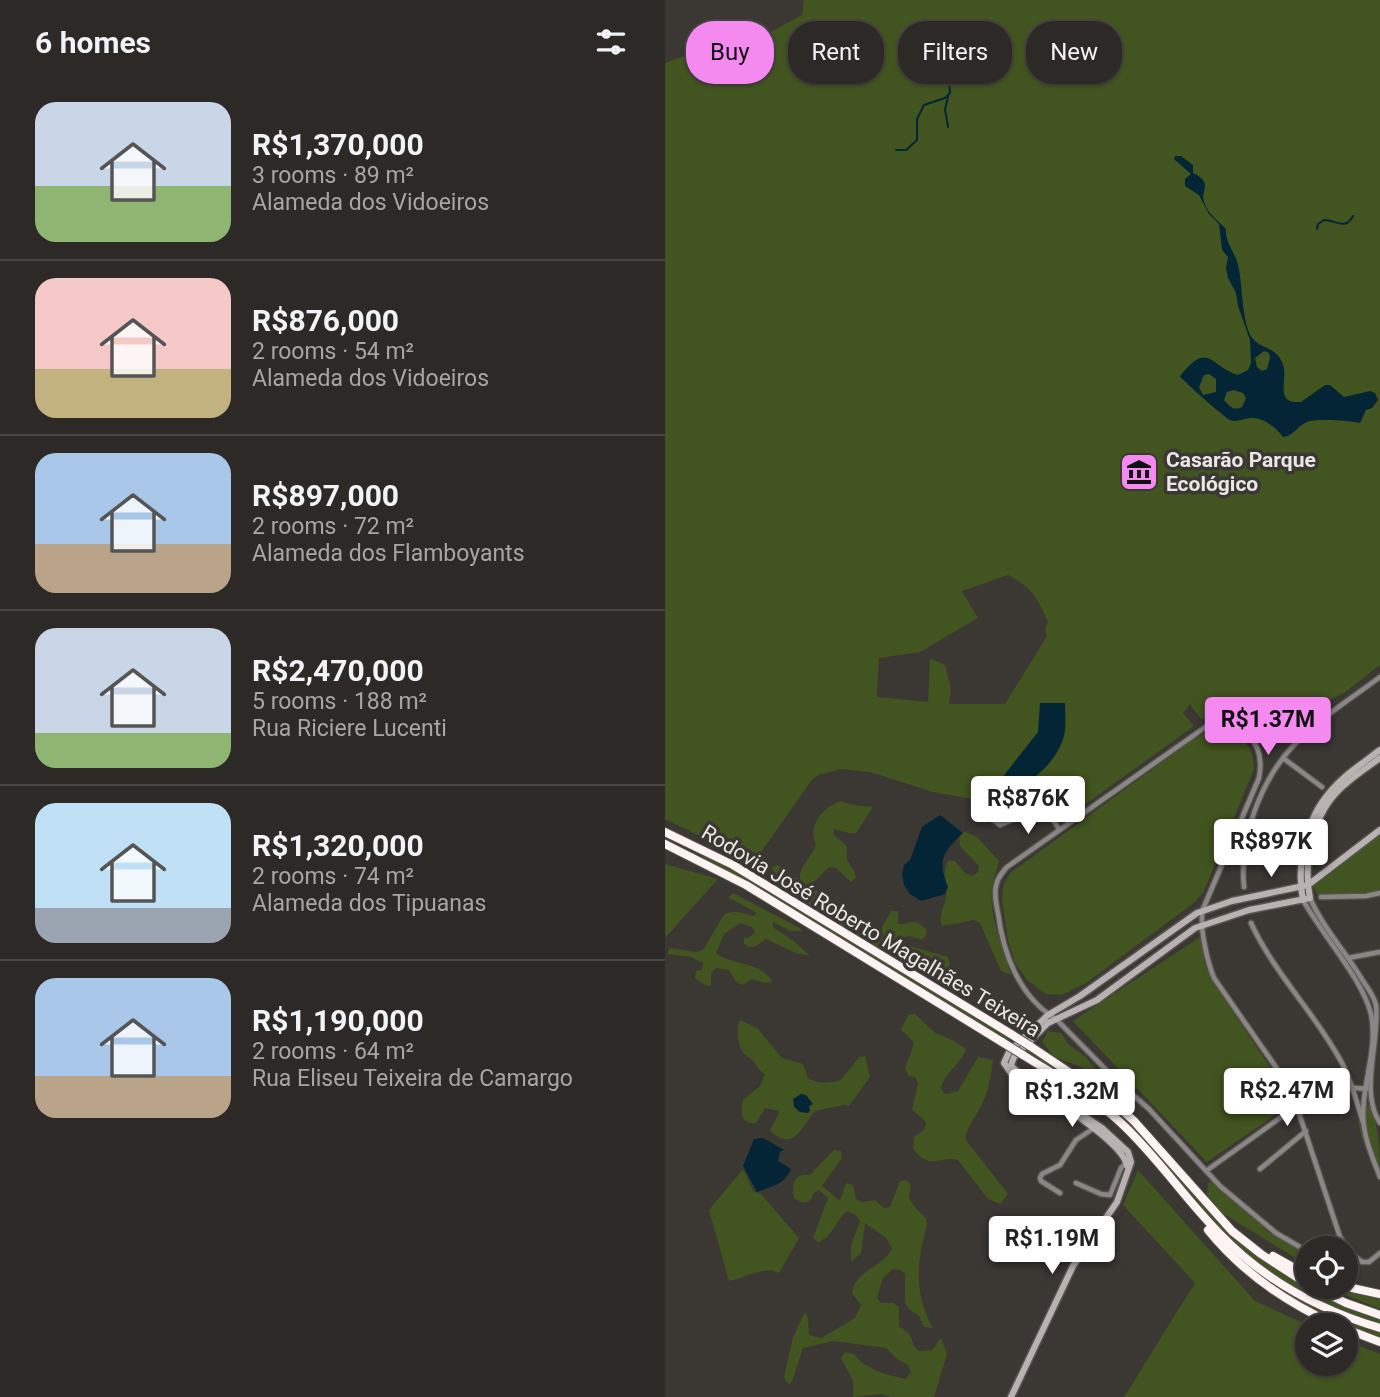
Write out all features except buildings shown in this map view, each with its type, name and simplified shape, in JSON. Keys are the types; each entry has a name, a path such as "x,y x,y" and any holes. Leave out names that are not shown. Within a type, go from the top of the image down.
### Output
{"highway":[{"name":"Rodovia José Roberto Magalhães Teixeira","path":"666,832 709,852 1089,1084 1124,1111 1241,1239 1295,1276"},
{"name":"Rodovia José Roberto Magalhães Teixeira","path":"665,844 745,885 1002,1042 1013,1060 1076,1088 1111,1114 1151,1155 1219,1234 1252,1263 1306,1298 1338,1314 1380,1328"},
{"path":"1151,1155 1217,1241 1242,1265 1281,1295 1314,1313"},
{"path":"1207,1204 1250,1241 1295,1269"},
{"path":"1358,1289 1380,1294"},
{"name":"Rodovia José Roberto Magalhães Teixeira","path":"1338,1299 1380,1315"},
{"path":"1358,1334 1380,1342"}],"street":[{"path":"1244,887 1244,858 1249,830 1263,792 1283,758 1304,735 1380,677"},
{"path":"1295,1244 1254,1216 1206,1171 1149,1109 1048,1015 1031,997 1013,969 1001,935 996,885 1007,867 1207,726 1227,723 1251,738 1261,766 1253,792 1203,909 1208,964 1214,978 1291,1089 1333,1219 1345,1245 1362,1262 1369,1262 1380,1253"},
{"path":"1380,750 1328,793 1311,827 1301,863 1307,899 1315,922 1367,1000 1372,1018 1369,1088 1374,1111 1380,1123"},
{"path":"1283,758 1322,787"},
{"path":"1304,886 1307,863 1323,813 1333,796 1380,758"},
{"path":"992,819 1000,825 1028,813 1050,815 1059,829"},
{"path":"1013,1060 1009,1052 1048,1015 1203,909 1304,886 1380,830"},
{"path":"1321,897 1366,896 1380,892"},
{"path":"1246,898 1249,911"},
{"path":"1011,1397 1065,1281 1082,1251 1117,1202 1131,1157 1096,1126 1011,1073 1013,1060 1040,1030 1097,1000 1203,924 1307,899"},
{"path":"1307,899 1378,1001 1378,1032 1364,1125"},
{"path":"1251,923 1286,982 1325,1035 1344,1067 1380,1177"},
{"path":"1348,958 1380,951"},
{"path":"1109,975 1117,986"},
{"path":"1367,1000 1378,1001"},
{"path":"1206,1171 1298,1105 1346,1087 1369,1088"},
{"path":"1060,1193 1039,1178 1060,1165 1076,1140 1096,1126"},
{"path":"1260,1169 1306,1131"},
{"path":"1110,1139 1127,1161 1128,1171"},
{"path":"1076,1183 1110,1195 1121,1168 1127,1161"}],"green space":[{"path":"804,0 1380,0 1380,665 1344,693 1329,700 1311,703 1284,702 1230,716 1201,719 1190,704 1183,713 1194,726 1069,816 933,792 870,772 841,769 818,775 811,781 754,862 665,819 665,63 686,56 686,84 774,84 774,30 788,23 788,84 884,84 884,21 791,21 802,15","holes":["1008,575 1029,589 1048,622 1045,629 1047,636 1005,704 949,704 951,689 945,665 930,658 928,702 877,697 879,658 920,652 978,618 962,591"]},
{"path":"1222,730 1241,738 1252,754 1254,769 1204,891 1195,902 1086,983 1062,995 1046,994 1028,981 1015,963 1008,940 1002,900 1003,886 1010,873 1194,739 1208,731"},
{"path":"841,801 873,807 856,833 834,829 833,835 846,845 847,860 856,878 851,882 836,868 829,867 812,888 873,928 881,929 891,911 898,911 898,924 915,922 921,925 926,929 927,935 922,940 909,936 903,938 904,944 948,957 952,976 948,981 910,969 854,936 801,898 772,868 777,865 800,879 800,874 816,845 814,831 818,818"},
{"path":"965,832 977,837 999,861 992,888 993,910 1011,975 1001,971 980,923 974,920 942,926 941,914 946,892 945,870 948,861 955,861 966,874 972,876 978,872 979,866 960,846 959,833"},
{"path":"1380,835 1380,889 1369,894 1318,895 1312,884"},
{"path":"705,853 1012,1038 1007,1042 702,857"},
{"path":"665,864 718,879 665,938"},
{"path":"733,893 800,928 803,931 790,931 773,922 773,927 810,956 796,953 766,939 755,946 747,946 744,944 744,938 755,932 752,927 740,923 724,934 716,953 755,967 772,982 752,979 742,985 735,981 729,970 716,968 711,973 711,986 705,985 695,978 696,971 702,970 703,963 691,957 667,954 670,948 697,952 703,950 723,916 727,914 738,912 753,916 757,913 728,897"},
{"path":"1200,937 1204,943 1204,961 1211,979 1291,1098 1291,1104 1207,1162 1073,1021"},
{"path":"915,1014 934,1032 966,1049 943,1083 941,1089 945,1094 958,1091 978,1057 993,1060 986,1093 965,1139 1008,1194 1000,1204 988,1199 958,1160 930,1161 913,1148 914,1137 925,1129 926,1122 912,1109 918,1084 916,1078 908,1075 905,1069 914,1044 901,1030 908,1015"},
{"path":"740,1020 757,1028 782,1058 803,1064 808,1078 816,1082 841,1080 859,1057 865,1056 870,1077 849,1106 815,1111 796,1135 785,1139 778,1137 770,1131 779,1111 765,1108 756,1123 747,1122 743,1117 743,1100 760,1086 765,1074 742,1051 737,1033"},
{"path":"1048,1031 1061,1033 1069,1045 1086,1057 1104,1080 1096,1078 1079,1066 1054,1057 1042,1042"},
{"path":"1026,1047 1122,1113 1200,1201 1286,1274 1295,1278 1295,1288 1228,1239 1140,1139 1023,1051"},
{"path":"1366,1101 1377,1127 1380,1180 1364,1143 1359,1123 1360,1103"},
{"path":"834,1150 841,1151 842,1158 822,1186 840,1201 846,1183 853,1185 856,1199 862,1202 875,1200 884,1208 890,1207 900,1181 907,1180 911,1185 909,1198 926,1218 919,1278 923,1303 933,1328 924,1327 919,1316 905,1303 905,1274 900,1270 893,1269 883,1278 877,1298 881,1303 893,1303 899,1307 899,1326 910,1334 919,1351 932,1350 941,1338 947,1354 934,1397 891,1397 881,1394 853,1397 853,1381 841,1358 845,1352 854,1354 877,1371 906,1379 911,1372 909,1366 886,1348 834,1341 803,1348 791,1384 787,1383 784,1377 793,1337 805,1312 809,1335 821,1338 855,1318 861,1305 852,1293 854,1285 892,1249 886,1238 865,1223 861,1253 851,1262 851,1246 860,1221 856,1215 847,1211 823,1240 818,1242 813,1238 828,1198 819,1190 810,1201 802,1203 794,1198 793,1188 797,1178 810,1175"},
{"path":"743,1169 753,1191 761,1194 799,1238 779,1273 767,1270 729,1281 709,1210"},
{"path":"1138,1170 1255,1301 1295,1319 1295,1376 1358,1376 1358,1346 1380,1354 1380,1397 1124,1397 1195,1283 1123,1205"},
{"path":"1214,1179 1270,1233 1295,1245 1295,1258 1214,1208 1207,1195 1208,1183"},
{"path":"1249,1267 1295,1299 1280,1290"},
{"path":"1358,1291 1380,1296 1380,1309 1355,1299 1358,1299"},
{"path":"1295,1299 1327,1313 1312,1309"},
{"path":"1316,1299 1341,1299 1380,1317 1380,1325 1358,1318 1358,1313 1345,1313"},
{"path":"1358,1325 1380,1333 1380,1340 1358,1331"}],"water":[{"path":"1175,156 1181,156 1193,165 1193,173 1205,183 1204,202 1211,214 1226,229 1227,239 1238,265 1249,332 1253,339 1276,353 1282,362 1284,394 1287,399 1301,402 1325,385 1330,385 1344,397 1370,391 1375,393 1378,400 1372,408 1366,410 1360,423 1312,421 1283,437 1260,419 1230,420 1180,376 1197,359 1203,357 1238,375 1248,370 1251,363 1250,340 1236,293 1228,278 1228,257 1222,250 1219,224 1209,214 1199,195 1185,186 1185,179 1191,174 1174,159","holes":["1264,351 1269,353 1270,358 1267,369 1262,371 1257,367 1255,358","1209,374 1216,379 1216,392 1203,395 1199,387 1204,375","1234,390 1243,393 1246,398 1242,407 1234,408 1228,405 1224,400 1227,392"]},
{"path":"1040,703 1065,703 1065,733 1058,751 1046,767 1030,781 1004,795 997,792 1005,774 1038,732"},
{"path":"940,815 963,833 944,857 943,870 948,887 945,894 921,901 910,894 904,885 902,874 922,827"},
{"path":"801,1094 806,1095 813,1104 809,1106 808,1113 800,1112 794,1107 793,1099"},
{"path":"763,1138 784,1150 780,1152 778,1161 791,1169 781,1182 757,1192 743,1166 754,1139"}],"waterway":[{"path":"896,150 906,150 917,140 917,119 924,105 945,98 950,93 949,84"},
{"path":"948,97 945,109 948,127"},
{"path":"1317,229 1318,224 1324,220 1343,224 1353,216"}],"place":[{"name":"Casarão Parque Ecológico","path":"1139,472"}]}
